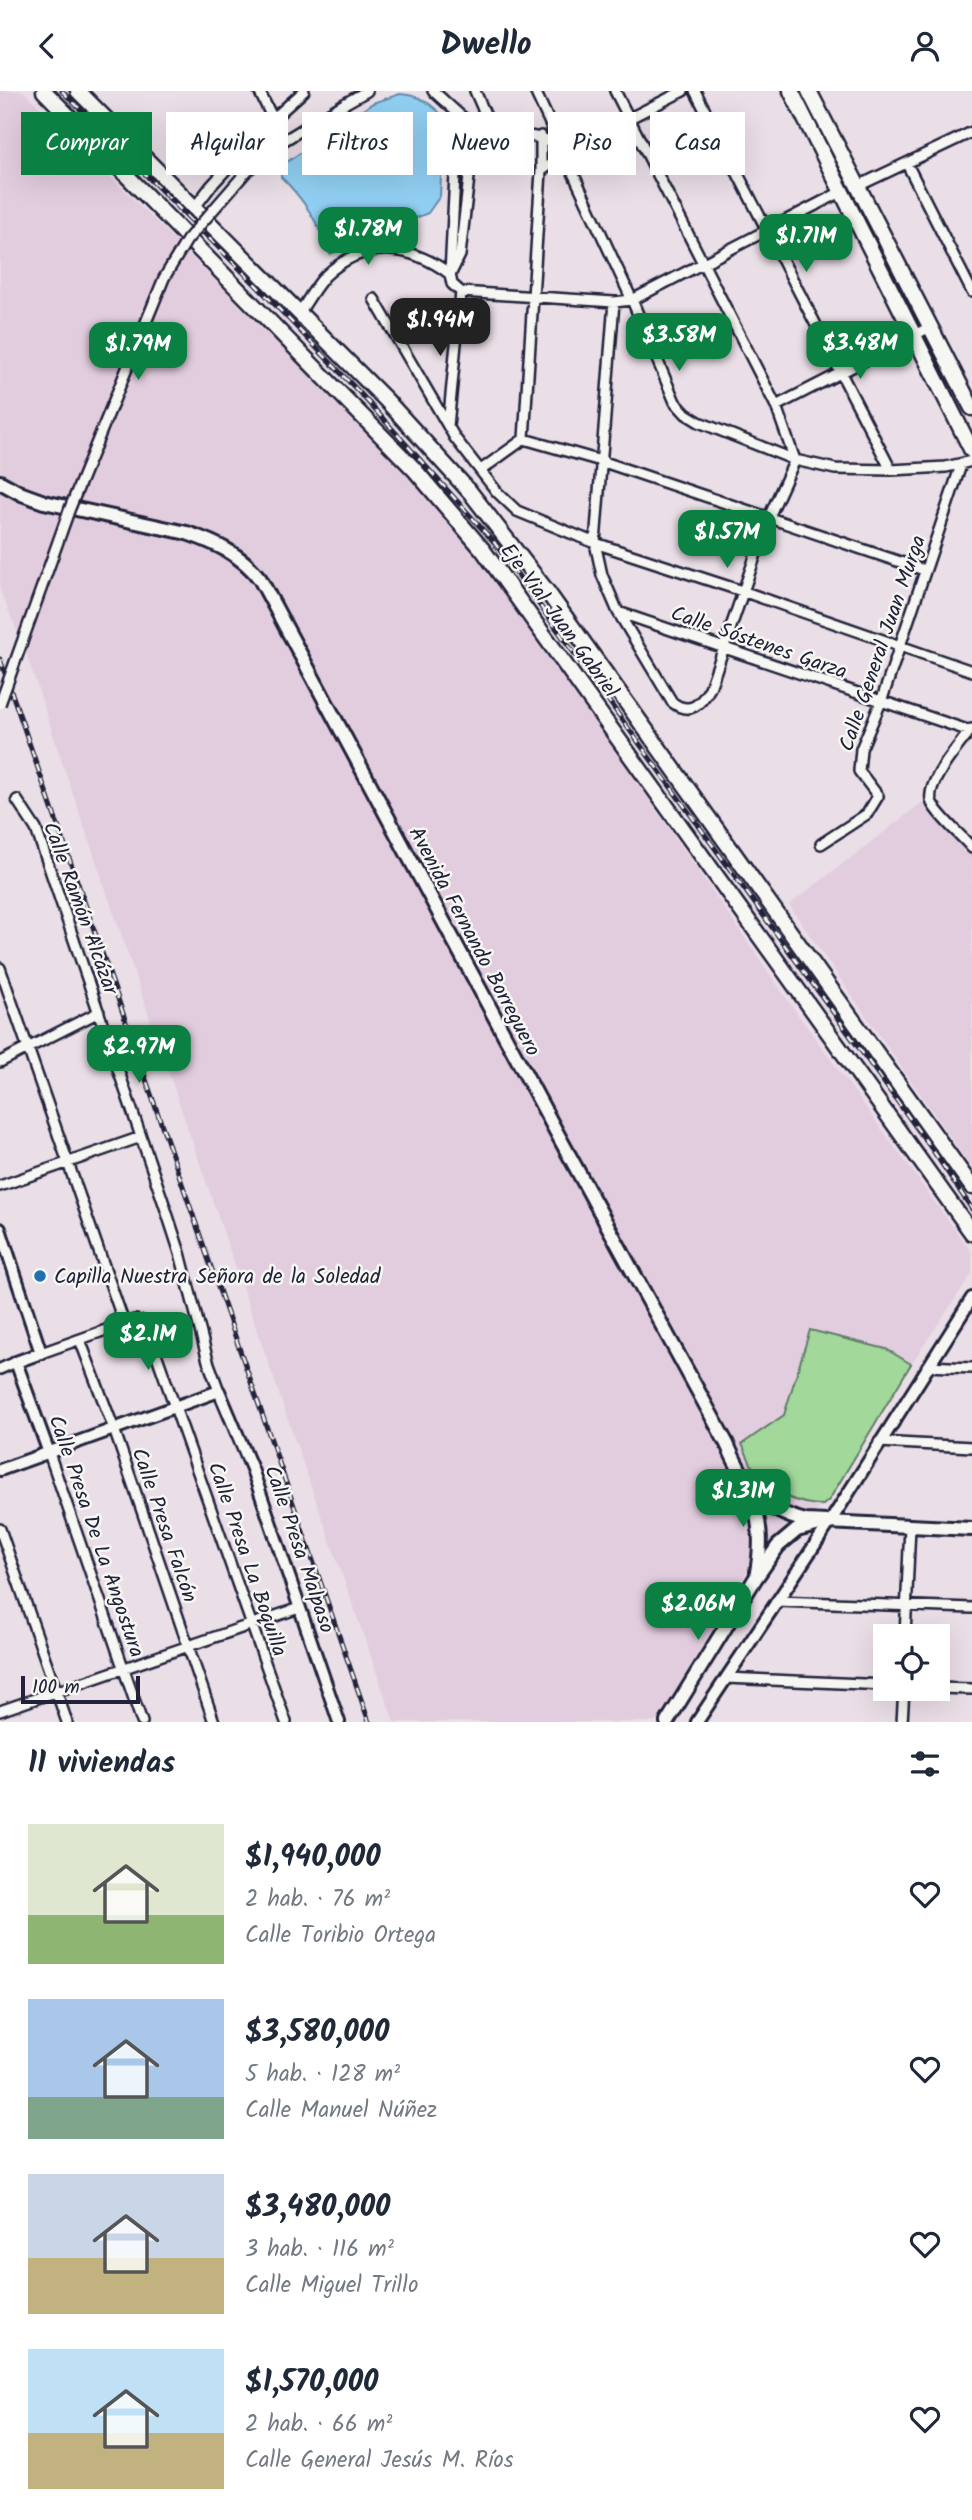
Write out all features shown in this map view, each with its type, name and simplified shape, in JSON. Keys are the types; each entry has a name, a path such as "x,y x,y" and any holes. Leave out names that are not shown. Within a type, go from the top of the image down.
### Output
{"main road":[{"path":"35,91 57,112"},
{"name":"Eje Vial Juan Gabriel","path":"44,91 65,112"},
{"name":"Eje Vial Juan Gabriel","path":"78,91 100,112"},
{"path":"90,91 110,112"},
{"path":"791,91 972,451"},
{"path":"809,91 972,408"},
{"name":"Eje Vial Juan Gabriel","path":"152,163 440,458 506,536 972,1187"},
{"name":"Eje Vial Juan Gabriel","path":"128,175 414,469 483,550 972,1233"},
{"name":"Avenida Fernando Borreguero","path":"0,482 44,502 187,533 209,541 232,552 260,579 743,1478 760,1499 776,1511 806,1521 830,1523"},
{"path":"743,1478 760,1522 760,1556 755,1579"},
{"path":"667,1722 755,1579 788,1537 806,1526 830,1523 972,1529"}],"street":[{"path":"259,91 270,112"},
{"path":"281,112 304,91"},
{"path":"0,704 70,508 174,258 261,158 275,146 367,91"},
{"path":"433,91 455,112"},
{"path":"475,91 484,112"},
{"path":"535,91 548,118"},
{"path":"615,91 626,112"},
{"path":"636,114 683,91"},
{"path":"695,91 891,470"},
{"path":"614,302 595,543 602,575 618,613 672,702 683,709 691,708 705,697 768,519 795,460 776,406 636,132"},
{"path":"858,186 969,134 972,146"},
{"path":"534,135 548,140"},
{"path":"481,470 523,439 541,136"},
{"path":"541,171 548,163"},
{"path":"907,164 972,292"},
{"path":"195,207 221,175"},
{"path":"455,175 450,274 452,284 461,292 614,302 632,300 841,192"},
{"path":"450,274 460,255 469,175"},
{"path":"574,175 675,402 686,414 699,422 795,460 835,469 891,470 961,465 972,461"},
{"path":"300,312 326,276 357,255 374,250 417,255 430,260 450,274"},
{"path":"448,426 461,292"},
{"path":"374,299 448,426 503,499 517,511 595,543 972,671"},
{"path":"776,406 930,327"},
{"path":"523,439 601,461 924,570"},
{"name":"Calle General Juan Murga","path":"821,844 867,814 878,796 859,771 861,749 881,702 961,465"},
{"name":"Calle Sóstenes Garza","path":"618,613 881,702 971,729"},
{"path":"971,729 934,782 930,793 933,806 972,848"},
{"name":"Calle Ramón Alcázar","path":"17,800 36,829 99,1012 180,1253 208,1361 219,1391"},
{"path":"0,968 124,1323 0,1369"},
{"path":"0,1062 99,1012"},
{"path":"0,1186 141,1137"},
{"path":"0,1229 41,1353"},
{"path":"697,1722 830,1523 972,1298"},
{"name":"Calle Presa La Boquilla","path":"124,1323 138,1319 147,1325 286,1722"},
{"name":"Calle Presa Falcón","path":"80,1340 114,1429 214,1722"},
{"name":"Calle Presa De La Angostura","path":"16,1363 142,1722"},
{"path":"927,1366 972,1368"},
{"path":"0,1470 219,1391"},
{"name":"Calle Presa Malpaso","path":"219,1391 252,1469 339,1722"},
{"path":"879,1442 972,1447"},
{"path":"905,1624 910,1526"},
{"path":"0,1529 67,1722"},
{"path":"776,1601 972,1608"},
{"path":"0,1711 299,1608"},
{"path":"726,1678 873,1684"},
{"path":"950,1688 972,1689"},
{"path":"902,1722 903,1701"}],"shaded area":[{"path":"0,91 23,91 44,112 21,112 21,175 109,175 405,473 457,529 563,675 794,1009 972,1253 972,1274 911,1364 829,1500 751,1566 656,1722 394,1722 26,652 0,591"},
{"path":"923,802 972,853 972,1169 789,905"}],"green space":[{"path":"810,1330 886,1349 911,1364 829,1500 823,1505 796,1500 769,1487 757,1475 742,1444 784,1415"}],"water":[{"path":"400,94 424,101 438,112 427,112 427,175 441,175 440,196 428,213 330,254 310,213 281,175 288,175 288,161 302,152 302,175 413,175 413,112 360,112 373,103"}],"railway":[{"path":"62,91 359,392 494,542 934,1152 972,1209"},
{"path":"0,659 369,1722"}],"place":[{"name":"Capilla Nuestra Señora de la Soledad","path":"40,1276"}]}
